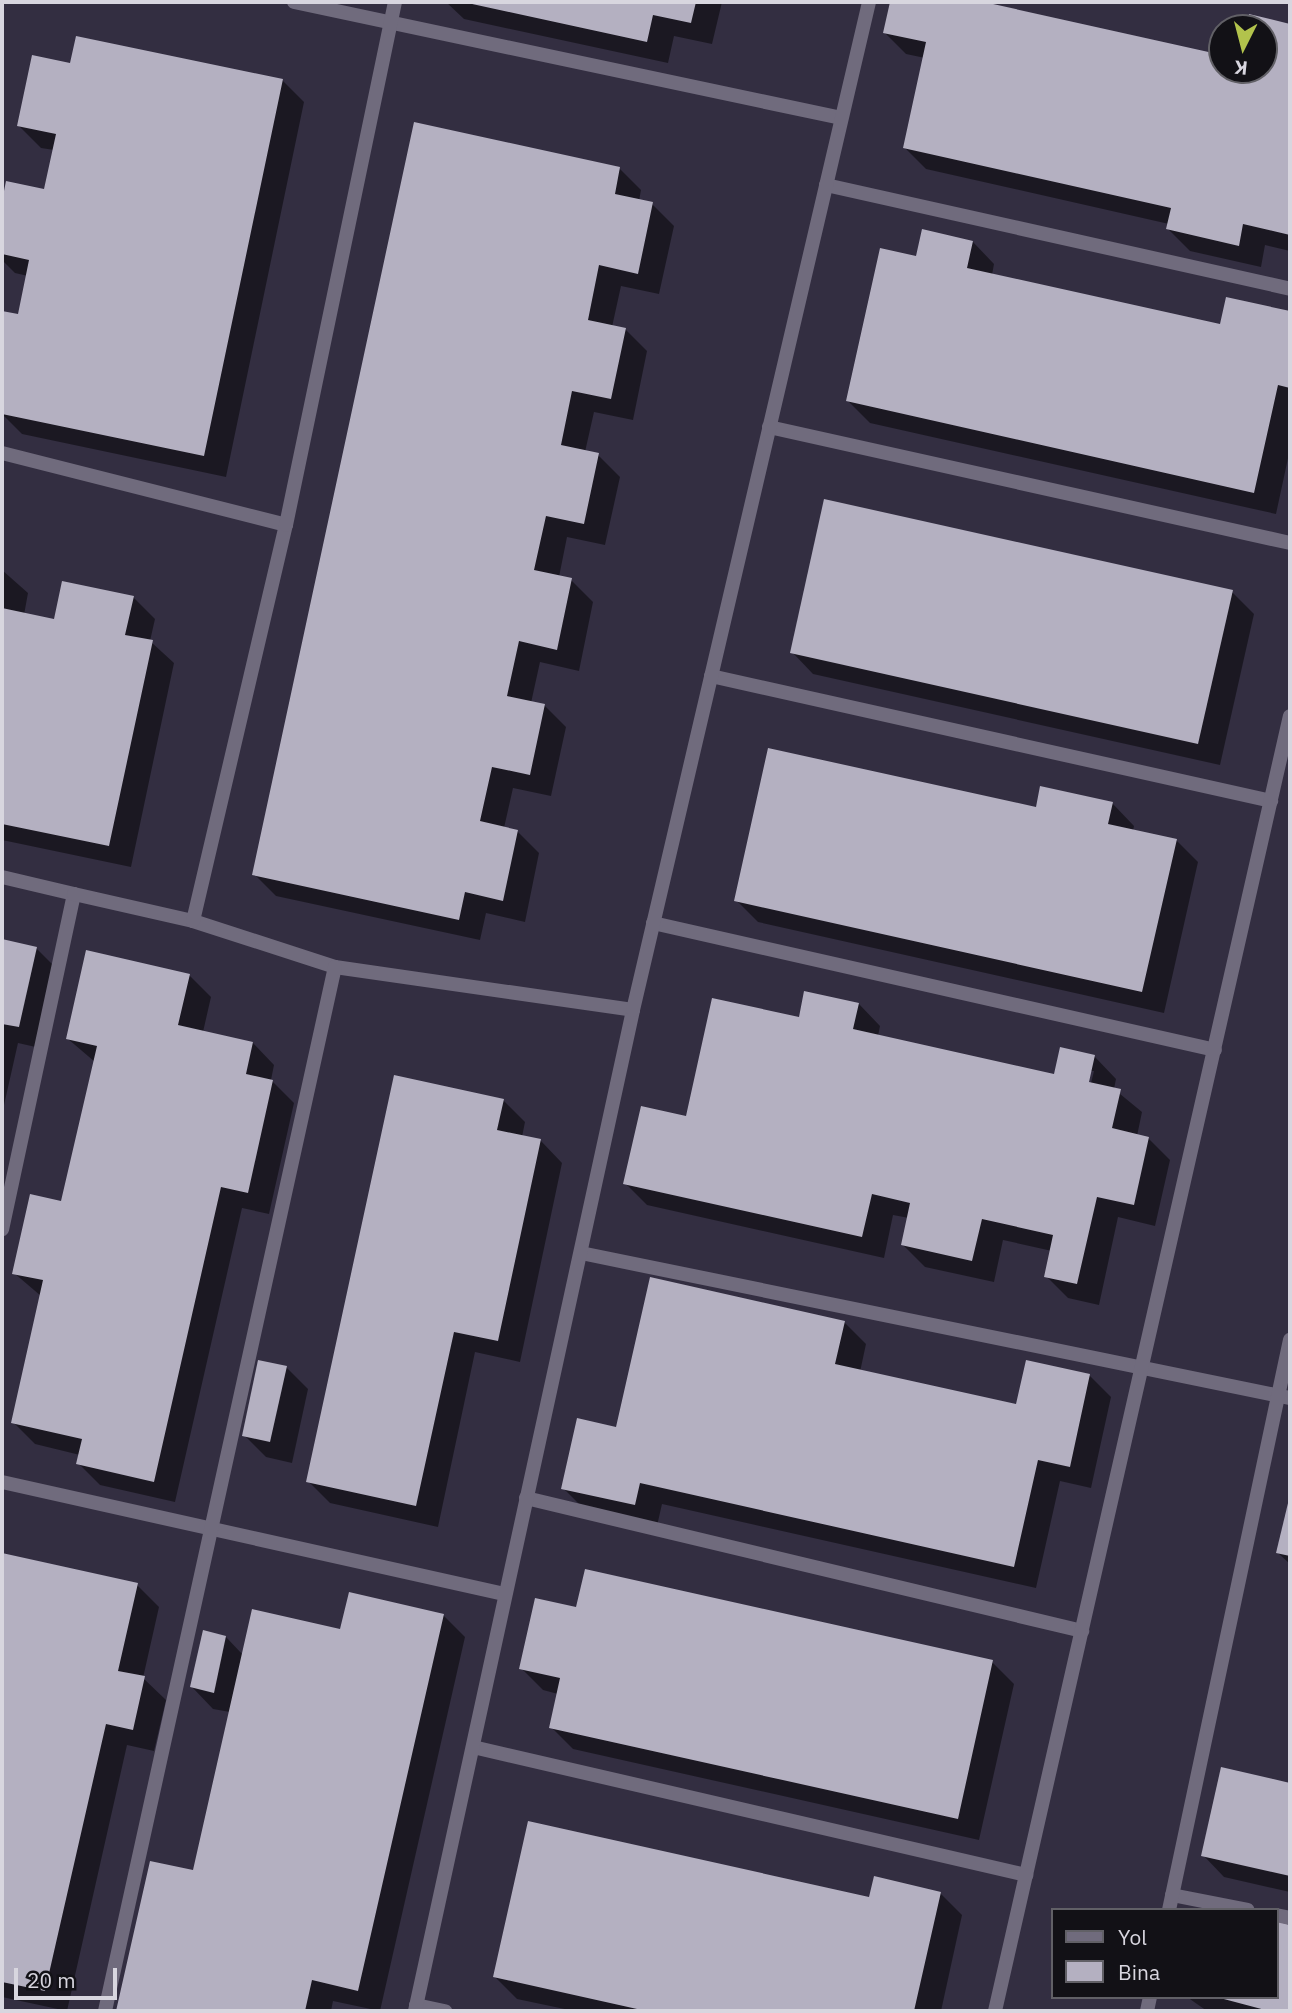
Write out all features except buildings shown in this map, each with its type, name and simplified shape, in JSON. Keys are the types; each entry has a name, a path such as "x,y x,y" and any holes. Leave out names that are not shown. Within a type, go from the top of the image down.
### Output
{"street":[{"path":"294,2 841,118"},
{"path":"193,921 286,526 395,2"},
{"path":"445,2011 415,2008 633,1010 869,2"},
{"path":"826,185 1290,289"},
{"path":"769,428 1290,543"},
{"path":"2,453 286,526"},
{"path":"711,676 1271,801"},
{"path":"995,2011 1290,716"},
{"path":"2,877 193,921 335,967 633,1010"},
{"path":"2,1229 74,894"},
{"path":"653,923 1215,1050"},
{"path":"105,2011 335,967"},
{"path":"581,1254 1284,1397"},
{"path":"1169,1908 1284,1397 1290,1340"},
{"path":"2,1482 210,1531 505,1594"},
{"path":"526,1498 1082,1631"},
{"path":"472,1747 1026,1875"},
{"path":"1172,1895 1238,1908"}],"shaded area":[{"path":"2,2 1290,2 1290,2011 2,2011"}]}
